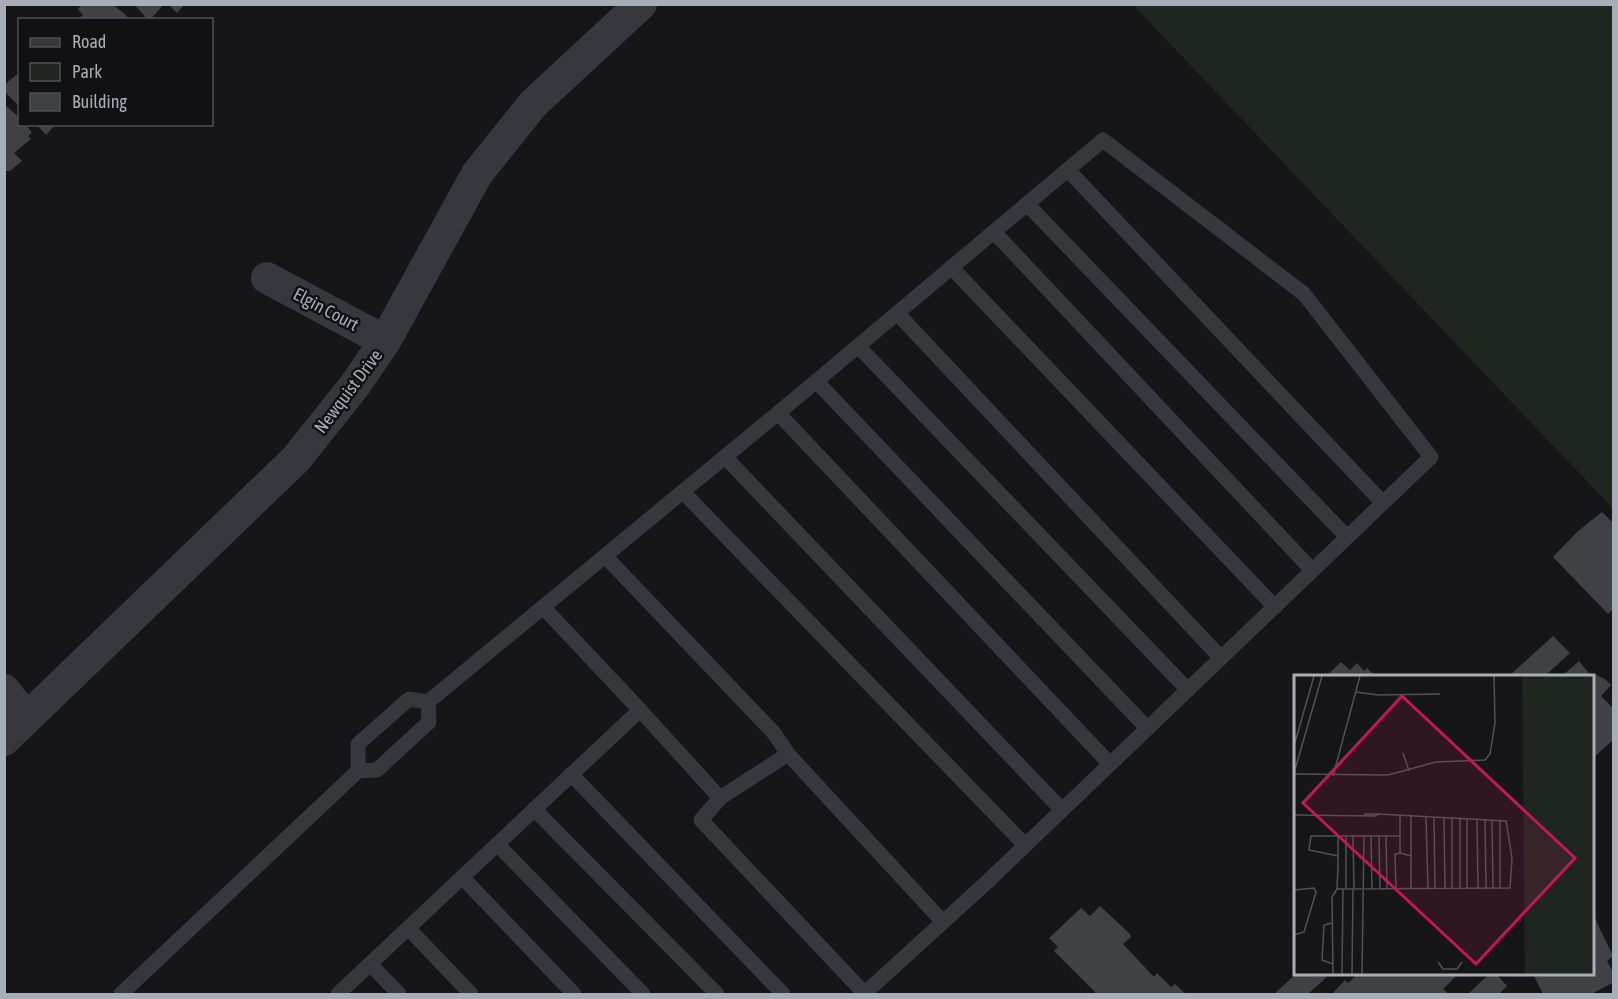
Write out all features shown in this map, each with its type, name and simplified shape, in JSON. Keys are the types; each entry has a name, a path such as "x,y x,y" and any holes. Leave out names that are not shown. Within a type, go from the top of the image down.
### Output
{"street":[{"name":"Newquist Drive","path":"4,740 296,459 356,385 385,341 477,174 533,104 641,4"},
{"name":"Elgin Court","path":"267,278 385,341"},
{"path":"4,690 27,718"}],"lane":[{"path":"358,771 358,744 410,699 428,702 778,413 1103,140 1304,294 1431,457 1062,810 864,994 700,820 720,798 788,754"},
{"path":"1068,170 1383,503"},
{"path":"1027,204 1347,537"},
{"path":"994,232 1312,570"},
{"path":"951,267 1275,607"},
{"path":"897,313 1221,658"},
{"path":"858,346 1188,690"},
{"path":"816,381 1147,728"},
{"path":"778,413 1110,764"},
{"path":"725,457 1062,810"},
{"path":"682,492 1025,845"},
{"path":"604,556 774,733 788,754 943,922"},
{"path":"543,607 720,798"},
{"path":"121,994 358,771 377,770 429,722 428,702"},
{"path":"338,994 640,710"},
{"path":"571,774 783,994"},
{"path":"534,809 717,994"},
{"path":"497,844 643,994"},
{"path":"462,877 574,994"},
{"path":"408,928 471,994"},
{"path":"370,964 399,994"}],"green space":[{"path":"1133,5 1613,5 1613,509 1603,498"}],"building":[{"path":"82,4 112,4 128,18 80,18 83,15 78,9"},
{"path":"134,4 164,4 152,18 146,18"},
{"path":"168,4 185,4 177,13"},
{"path":"18,74 18,105 4,91 4,85"},
{"path":"4,104 18,116 18,126 27,126 32,133 28,136 31,139 14,153 22,161 10,171 4,171"},
{"path":"38,126 54,126 46,135"},
{"path":"1602,512 1614,524 1614,609 1608,614 1553,557 1578,531"},
{"path":"1553,636 1570,653 1546,675 1510,675"},
{"path":"1579,661 1590,675 1563,675"},
{"path":"1341,662 1350,670 1357,663 1364,671 1367,668 1374,675 1327,675"},
{"path":"1594,674 1611,685 1601,696 1614,709 1614,739 1594,757"},
{"path":"1100,906 1130,934 1131,937 1123,944 1154,977 1157,973 1171,987 1175,984 1186,994 1097,994 1054,951 1058,947 1049,938 1081,908 1090,916"},
{"path":"1594,916 1613,956 1607,961 1614,974 1614,982 1592,994 1543,994 1534,975 1594,975"},
{"path":"1295,975 1329,975 1308,994 1274,994"},
{"path":"1357,975 1457,975 1443,989 1449,994 1332,994 1345,980 1348,983"},
{"path":"1488,975 1497,975 1507,986 1499,994 1468,994"}]}
